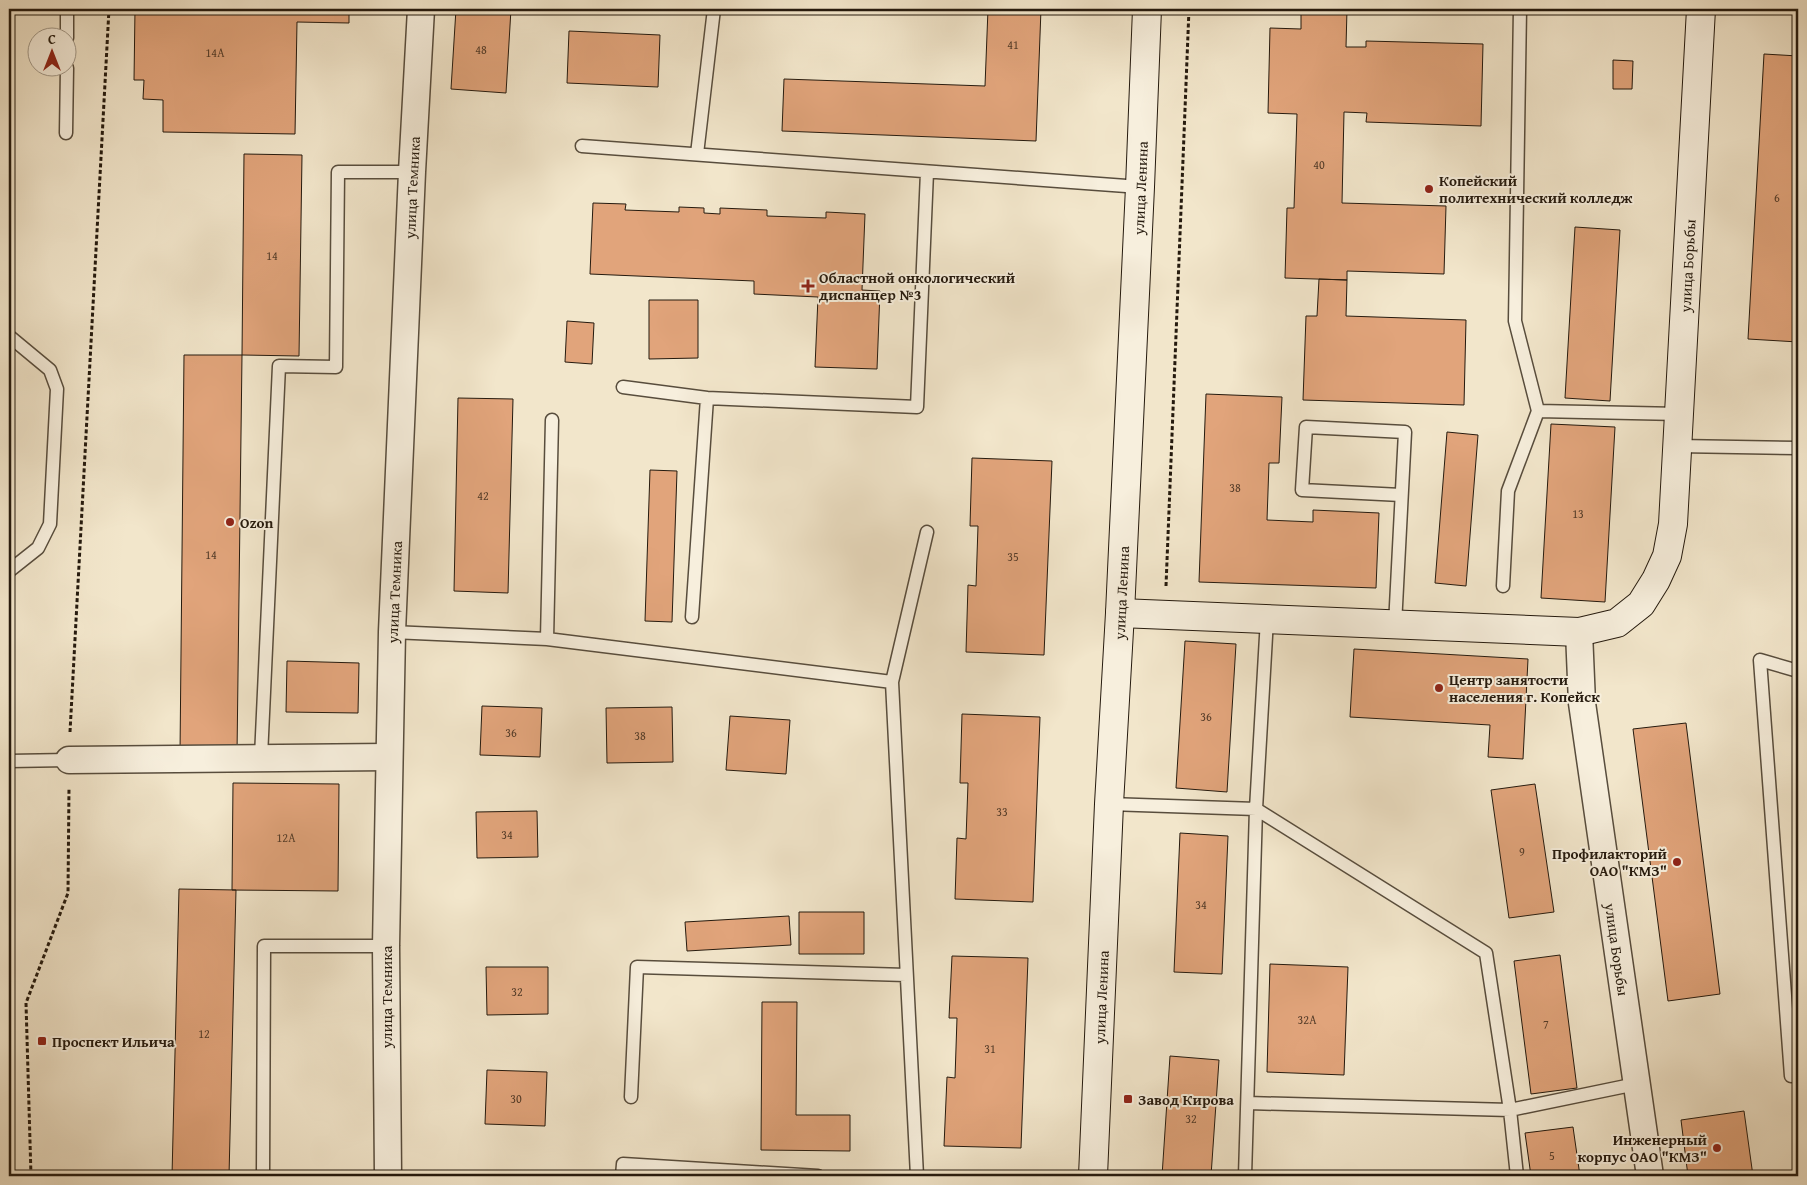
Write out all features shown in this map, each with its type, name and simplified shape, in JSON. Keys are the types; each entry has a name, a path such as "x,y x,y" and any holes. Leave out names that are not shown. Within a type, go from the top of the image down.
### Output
{"street":[{"name":"улица Темника","path":"388,1176 386,946 392,632 421,9"},
{"name":"улица Ленина","path":"1093,1176 1108,804 1120,612 1147,9"},
{"name":"улица Борьбы","path":"1120,612 1579,632 1617,623 1641,604 1656,580 1667,556 1673,524 1701,9"},
{"name":"улица Борьбы","path":"1579,632 1582,703 1650,1176"},
{"path":"69,760 389,757"}],"lane":[{"path":"67,9 67,28"},
{"path":"697,154 714,9"},
{"path":"1503,586 1508,491 1538,411 1515,321 1520,9"},
{"path":"66,133 67,78"},
{"path":"582,146 1140,187"},
{"path":"260,757 279,366 336,367 338,172 412,172"},
{"path":"623,387 707,398 917,407 927,172"},
{"path":"9,336 50,370 57,389 50,524 38,548 9,571"},
{"path":"692,617 707,398"},
{"path":"1538,411 1679,414"},
{"path":"547,639 552,420"},
{"path":"1394,625 1405,432 1306,427 1302,490 1401,495"},
{"path":"1678,446 1798,448"},
{"path":"917,1176 892,682 927,532"},
{"path":"1245,1176 1256,809 1267,619"},
{"path":"392,632 547,639 892,682"},
{"path":"1791,1076 1760,660 1798,671"},
{"path":"9,761 69,760"},
{"path":"1108,804 1256,809 1486,953 1510,1110 1517,1176"},
{"path":"263,1176 264,946 386,946"},
{"path":"631,1097 637,966 906,975"},
{"path":"1248,1103 1510,1110 1636,1084"},
{"path":"622,1176 623,1164 818,1176"}],"path":[{"path":"31,1176 26,1003 68,893 69,760 109,9"},
{"path":"1165,614 1189,9"}],"building":[{"path":"135,9 349,9 349,23 297,22 295,134 163,132 163,100 143,99 144,80 134,80"},
{"path":"456,9 511,9 506,93 451,89"},
{"path":"988,9 1041,9 1036,141 782,131 784,79 985,86"},
{"path":"1301,9 1347,9 1346,47 1366,47 1366,41 1483,44 1481,126 1366,122 1367,113 1344,112 1342,203 1446,206 1444,274 1347,271 1347,280 1285,278 1287,208 1294,208 1297,114 1268,113 1270,28 1301,29"},
{"path":"569,31 660,35 658,87 567,83"},
{"path":"1764,54 1798,56 1798,342 1748,339"},
{"path":"1613,60 1633,61 1632,89 1613,89"},
{"path":"244,154 302,155 299,356 242,355"},
{"name":"Областной онкологический диспанцер №3","path":"593,203 626,204 625,210 679,212 679,207 704,208 704,213 720,214 720,208 767,210 767,216 826,218 826,212 865,214 862,290 880,291 877,369 815,367 818,297 754,294 754,281 590,274"},
{"path":"1575,227 1620,230 1610,401 1565,398"},
{"path":"1319,279 1347,280 1346,316 1466,320 1464,405 1303,400 1306,316 1317,316"},
{"path":"649,300 698,300 698,358 649,359"},
{"path":"567,321 594,323 592,364 565,362"},
{"path":"184,355 242,355 237,754 180,753"},
{"path":"1206,394 1282,397 1279,463 1269,463 1267,520 1313,522 1313,510 1379,513 1376,588 1199,582"},
{"path":"458,398 513,399 508,593 454,591"},
{"path":"1551,424 1615,427 1605,602 1541,598"},
{"path":"1447,432 1478,435 1466,586 1435,583"},
{"path":"972,458 1052,461 1044,655 966,652 968,585 976,586 978,526 970,526"},
{"path":"650,470 677,471 672,622 645,621"},
{"path":"1185,641 1236,644 1227,792 1176,788"},
{"name":"Центр занятости населения г. Копейск","path":"1354,649 1528,659 1523,759 1488,757 1490,725 1350,717"},
{"path":"287,661 359,663 358,713 286,712"},
{"path":"482,706 542,708 540,757 480,755"},
{"path":"672,707 673,762 607,763 606,708"},
{"path":"962,714 1040,717 1033,902 955,899 957,838 966,839 968,783 960,783"},
{"path":"730,716 790,720 786,774 726,770"},
{"name":"Профилакторий ОАО \"КМЗ\"","path":"1686,723 1720,994 1668,1001 1633,729"},
{"path":"233,783 339,784 338,891 232,890"},
{"path":"1535,784 1554,912 1509,918 1491,790"},
{"path":"537,811 538,857 477,858 476,812"},
{"path":"1180,833 1228,836 1222,974 1174,972"},
{"path":"179,889 236,890 229,1176 172,1176"},
{"path":"799,912 864,912 864,954 799,954"},
{"path":"789,916 791,945 687,951 685,922"},
{"path":"1560,955 1577,1088 1531,1094 1514,961"},
{"path":"952,956 1028,958 1021,1148 944,1146 947,1077 955,1078 957,1018 949,1018"},
{"path":"1270,964 1348,967 1344,1075 1267,1072"},
{"path":"486,967 548,967 548,1014 487,1015"},
{"path":"762,1002 797,1002 796,1115 850,1115 850,1151 761,1150"},
{"path":"1170,1056 1219,1060 1211,1176 1162,1176"},
{"path":"487,1070 547,1072 545,1126 485,1124"},
{"name":"Инженерный корпус ОАО \"КМЗ\"","path":"1744,1111 1753,1176 1688,1176 1681,1120"},
{"path":"1573,1127 1580,1176 1531,1176 1525,1133"}],"place":[{"name":"Копейский политехнический колледж","path":"1429,189"},
{"name":"Областной онкологический диспанцер №3","path":"808,286"},
{"name":"Ozon","path":"230,522"},
{"name":"Центр занятости населения г. Копейск","path":"1439,688"},
{"name":"Профилакторий ОАО \"КМЗ\"","path":"1677,862"},
{"name":"Проспект Ильича","path":"42,1041"},
{"name":"Завод Кирова","path":"1128,1099"},
{"name":"Инженерный корпус ОАО \"КМЗ\"","path":"1717,1148"}]}
